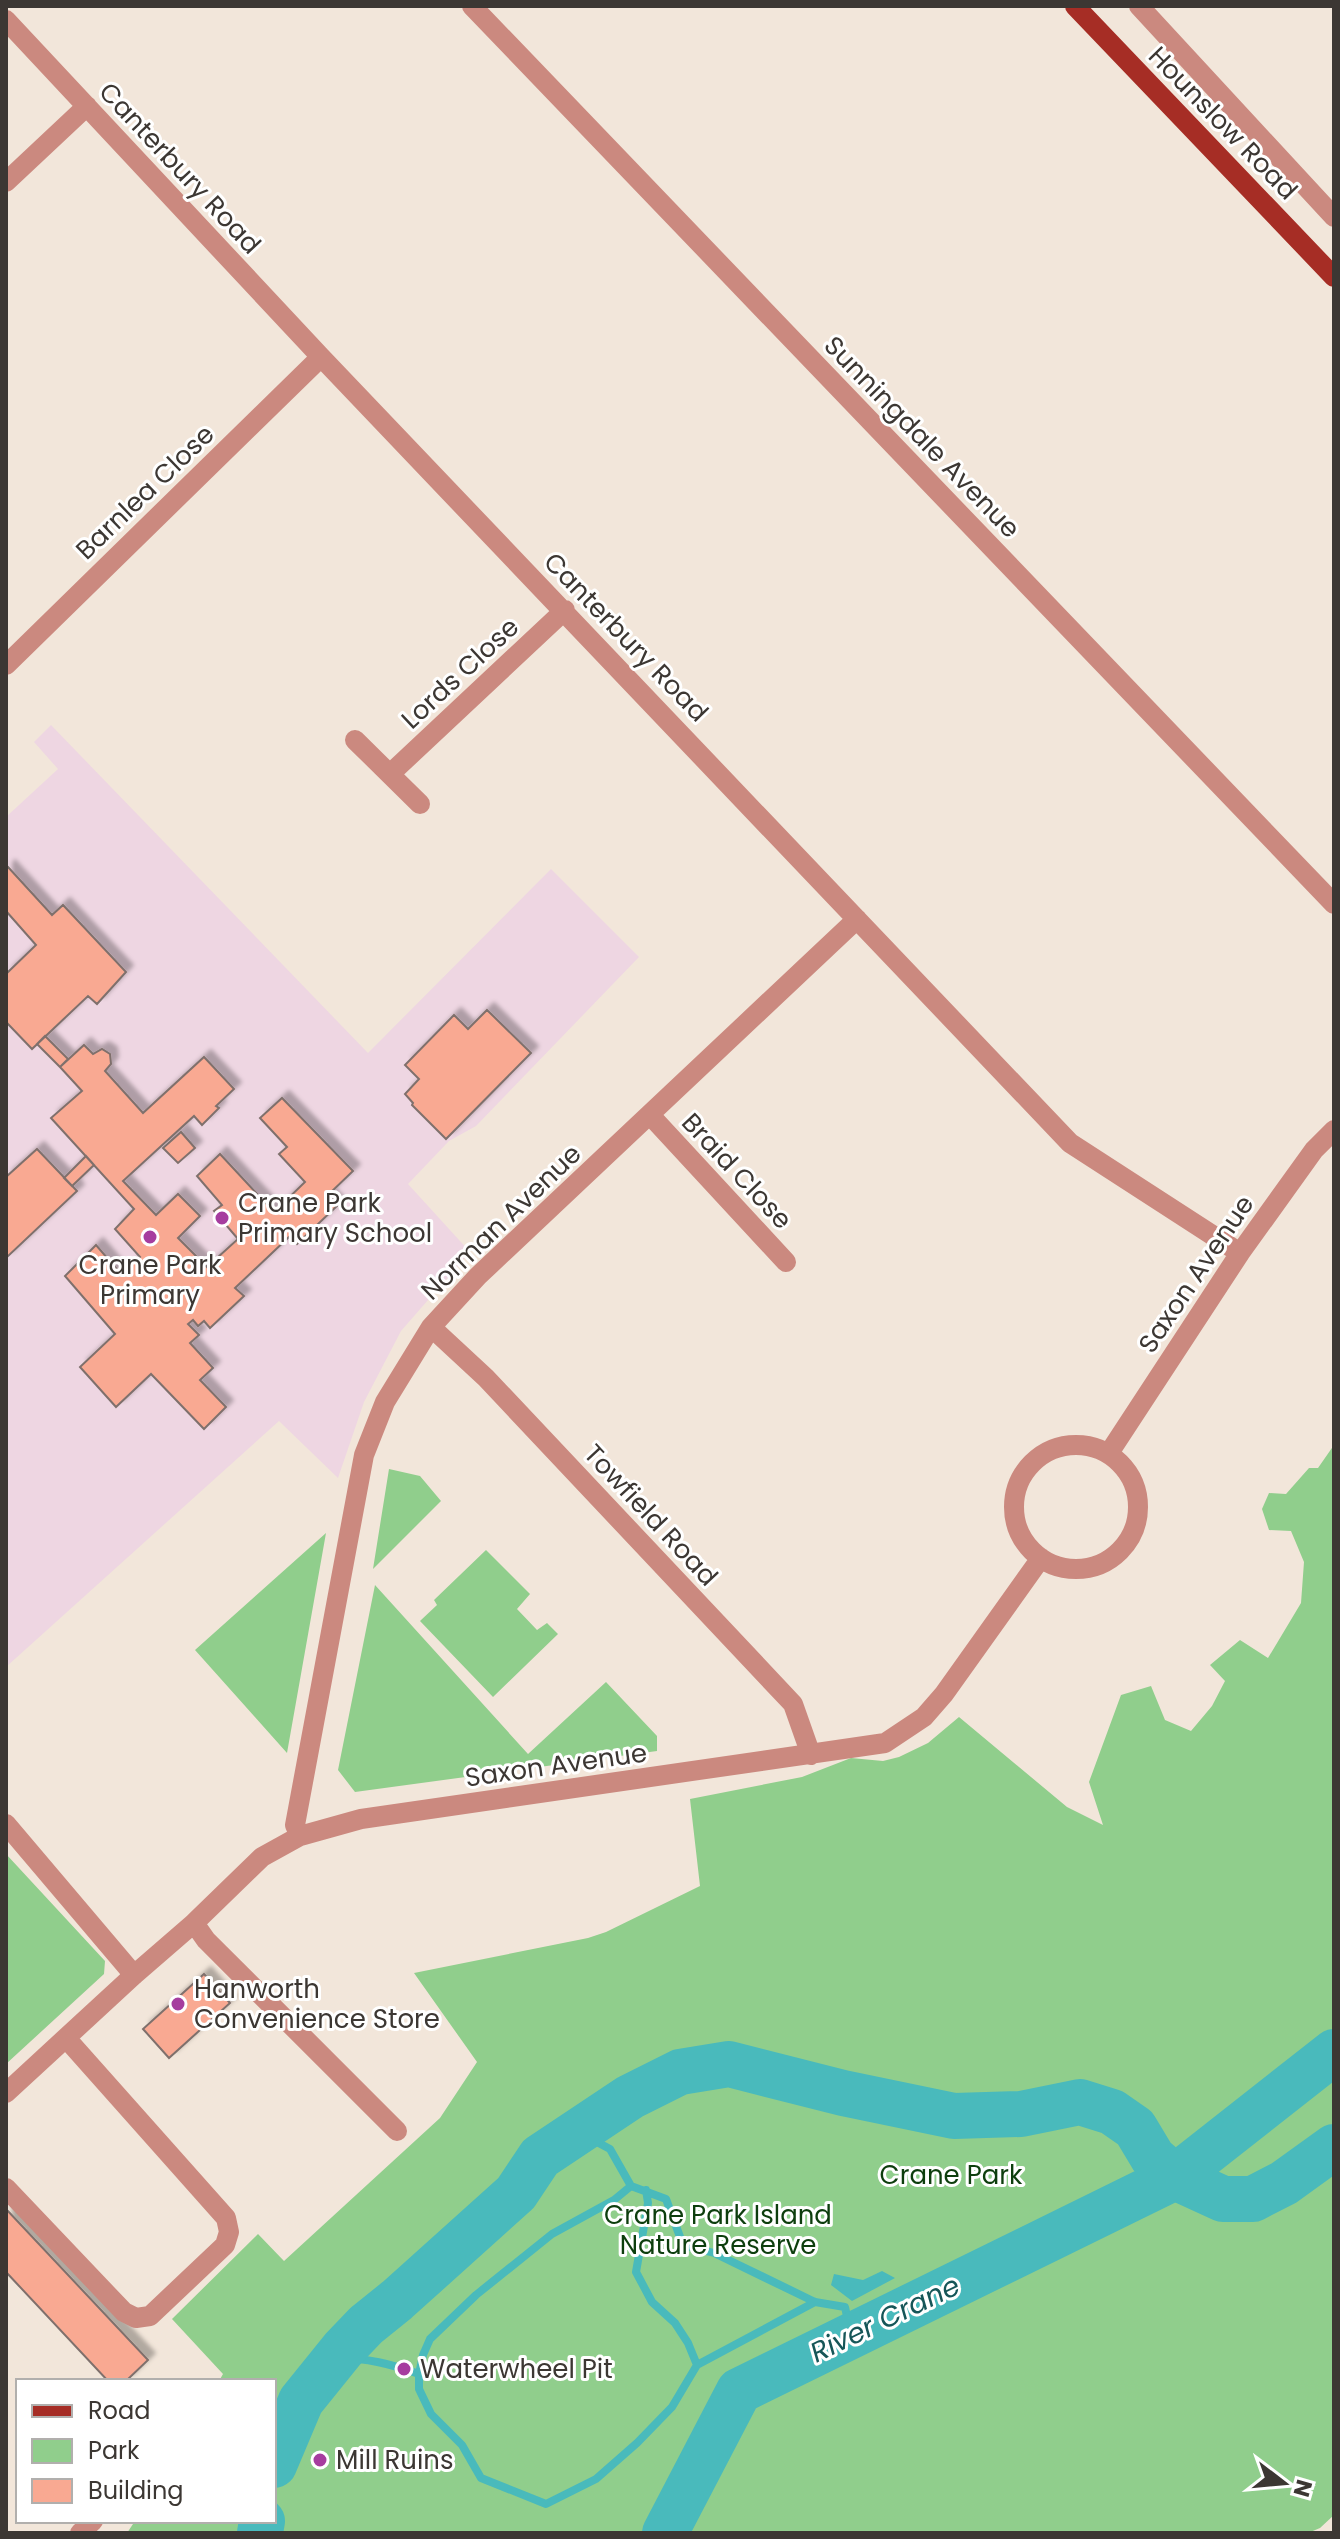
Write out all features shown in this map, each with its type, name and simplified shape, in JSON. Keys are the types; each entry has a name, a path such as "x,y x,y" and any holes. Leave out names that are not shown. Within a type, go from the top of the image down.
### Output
{"main road":[{"name":"Hounslow Road","path":"1075,6 1334,277"}],"street":[{"name":"Sunningdale Avenue","path":"472,6 1334,904"},
{"path":"1139,6 1334,217"},
{"name":"Canterbury Road","path":"6,20 321,357 1070,1143 1240,1253"},
{"path":"6,182 87,106"},
{"name":"Barnlea Close","path":"6,665 321,357"},
{"name":"Lords Close","path":"390,774 565,610"},
{"path":"355,740 420,804"},
{"name":"Norman Avenue","path":"300,1836 295,1825 364,1455 385,1402 431,1327 478,1276 857,919"},
{"name":"Braid Close","path":"650,1115 786,1262"},
{"name":"Saxon Avenue","path":"1109,1453 1240,1253 1314,1150 1334,1130"},
{"name":"Towfield Road","path":"431,1327 486,1378 793,1704 811,1755"},
{"path":"1068,1445 1089,1446 1109,1453 1123,1466 1134,1483 1138,1503 1136,1522 1128,1540 1115,1555 1098,1565 1078,1569 1059,1566 1041,1558 1026,1543 1017,1524 1014,1503 1020,1480 1039,1458 1068,1445"},
{"name":"Saxon Avenue","path":"6,2093 194,1923 262,1857 300,1836 361,1819 885,1743 924,1717 944,1694 1041,1558"},
{"path":"6,1824 134,1975"},
{"path":"194,1923 206,1940 397,2131"},
{"path":"6,2188 124,2312 136,2318 150,2316 225,2245 229,2232 226,2218 66,2038"}],"shaded area":[{"name":"Crane Park Primary School","path":"51,725 368,1053 551,869 639,957 476,1126 449,1141 408,1184 470,1252 401,1331 364,1402 338,1478 279,1421 6,1667 6,817 58,769 34,742"}],"green space":[{"name":"Crane Park","path":"1334,1445 1334,2515 1320,2528 1308,2533 127,2533 134,2523 276,2523 276,2379 220,2379 223,2374 172,2319 258,2234 284,2261 440,2118 477,2062 414,1973 606,1932 700,1886 690,1799 802,1777 851,1758 883,1761 899,1757 928,1743 959,1717 1067,1807 1103,1825 1089,1782 1121,1695 1151,1686 1165,1720 1191,1731 1212,1706 1225,1681 1210,1665 1240,1640 1268,1658 1301,1603 1304,1562 1291,1531 1269,1530 1262,1509 1269,1493 1286,1494 1309,1468 1318,1468"},
{"path":"389,1469 420,1476 441,1501 373,1569"},
{"path":"326,1533 287,1753 195,1650"},
{"path":"486,1550 530,1594 517,1609 537,1630 547,1623 558,1634 493,1697 420,1621 437,1605 434,1600"},
{"path":"375,1585 528,1754 606,1682 657,1736 657,1751 355,1792 338,1770"},
{"path":"6,1854 105,1961 104,1974 6,2064"}],"water":[{"path":"882,2271 895,2278 852,2301 831,2285 834,2274 863,2280"}],"building":[{"path":"8,867 52,915 63,905 126,972 97,1004 88,996 32,1049 8,1024 6,1026 6,974 36,945 6,911"},
{"path":"487,1010 531,1053 446,1139 405,1094 419,1079 405,1065 454,1015 468,1029"},
{"path":"45,1036 68,1059 60,1067 37,1044"},
{"name":"Crane Park Primary","path":"84,1045 93,1054 102,1049 110,1054 111,1064 105,1071 143,1113 204,1057 234,1089 202,1125 194,1116 123,1181 156,1215 178,1194 200,1216 178,1238 207,1267 238,1239 214,1211 222,1205 197,1176 220,1154 274,1212 305,1182 279,1154 287,1147 260,1118 282,1098 353,1171 328,1195 338,1205 297,1244 290,1236 235,1288 244,1296 210,1328 204,1321 198,1326 193,1320 188,1324 199,1335 190,1343 213,1368 200,1380 226,1407 204,1429 151,1374 116,1407 80,1367 115,1334 65,1276 96,1245 121,1274 140,1257 115,1229 134,1209 51,1118 82,1091 60,1067"},
{"path":"181,1132 195,1148 178,1163 163,1148"},
{"path":"37,1149 77,1191 6,1258 6,1177"},
{"path":"86,1156 94,1165 72,1186 64,1178"},
{"path":"204,1974 230,2003 169,2058 143,2029"},
{"path":"6,2209 148,2360 128,2379 106,2379 6,2272"}],"waterway":[{"name":"River Crane","path":"665,2533 739,2391 1175,2177 1334,2052"},
{"path":"276,2460 301,2401 343,2349 366,2325 516,2193 540,2157 630,2097 680,2072 729,2064 843,2093 954,2116 1021,2114 1080,2102 1112,2112 1135,2128 1153,2158 1175,2177 1223,2199 1253,2199 1284,2183 1334,2147"},
{"path":"578,2132 610,2149 631,2186 666,2199 683,2245 714,2253 815,2302 845,2307 848,2321"},
{"path":"419,2374 430,2339 476,2295 552,2234 614,2200 631,2186"},
{"path":"646,2190 648,2203 636,2272 652,2302 675,2323 697,2365"},
{"path":"337,2358 379,2362 419,2374 419,2389 431,2414 462,2445 481,2478 546,2504 596,2479 637,2443 672,2407 697,2365 815,2302"},
{"path":"260,2533 262,2523"}],"place":[{"name":"Crane Park Primary School","path":"222,1218"},
{"name":"Crane Park Primary","path":"150,1237"},
{"name":"Hanworth Convenience Store","path":"178,2004"},
{"name":"Waterwheel Pit","path":"404,2369"},
{"name":"Mill Ruins","path":"320,2460"}],"park label":[{"name":"Crane Park Island Nature Reserve","path":"718,2230"}]}
